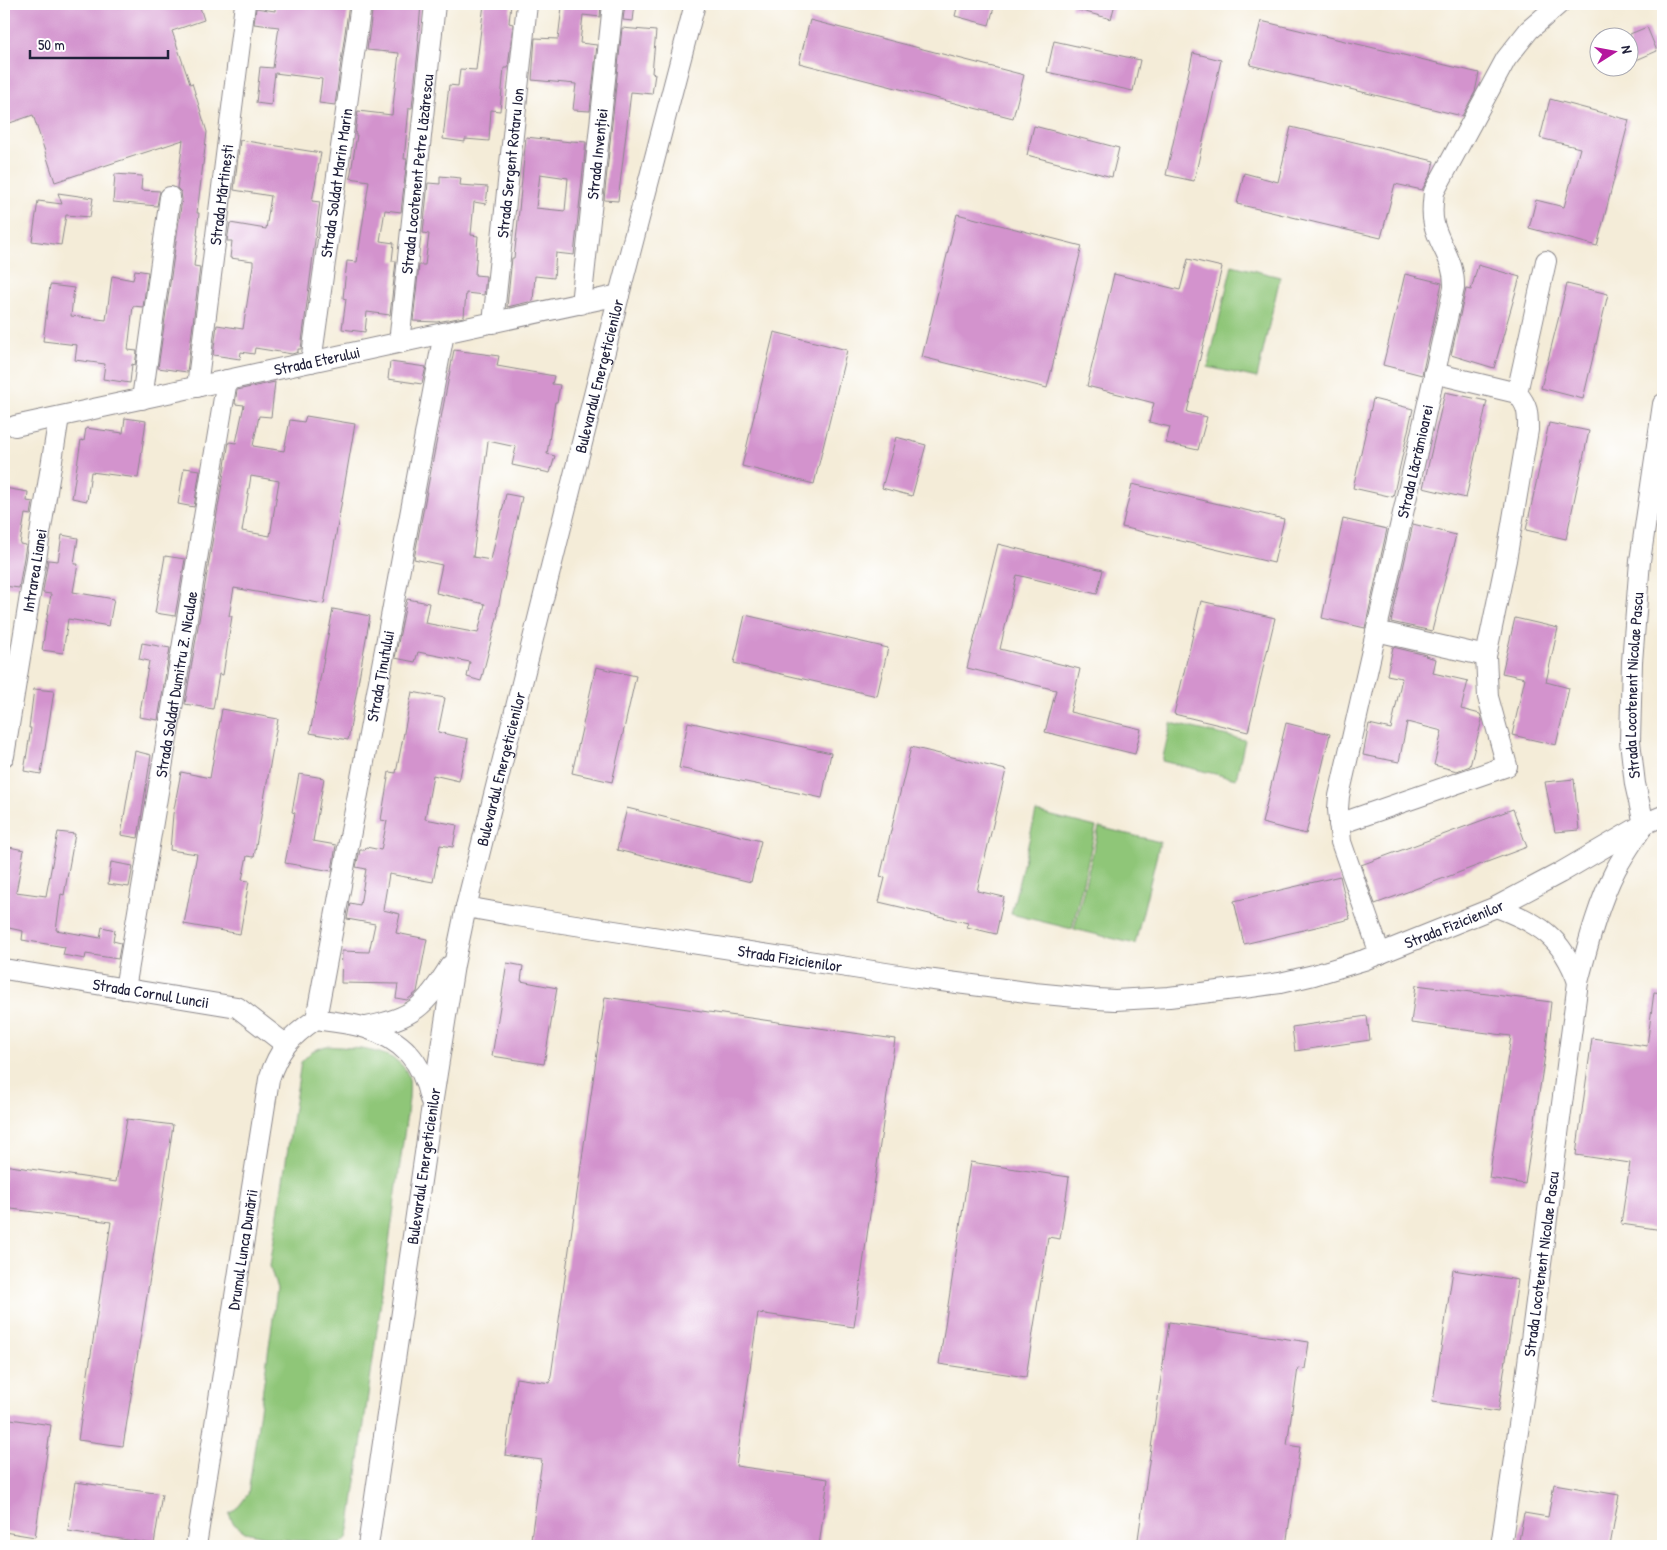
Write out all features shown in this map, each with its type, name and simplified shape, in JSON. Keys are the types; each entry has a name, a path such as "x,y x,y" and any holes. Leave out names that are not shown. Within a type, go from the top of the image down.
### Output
{"street":[{"name":"Strada Mărtinești","path":"197,387 245,4"},
{"name":"Strada Soldat Marin Marin","path":"311,362 361,4"},
{"name":"Strada Locotenent Petre Lăzărescu","path":"399,343 435,4"},
{"name":"Strada Sergent Rotaru Ion","path":"493,323 527,4"},
{"name":"Strada Invenției","path":"581,304 613,4"},
{"name":"Bulevardul Energeticienilor","path":"368,1546 432,1105 466,906 619,295 695,4"},
{"name":"Strada Lăcrămioarei","path":"1380,954 1340,833 1339,796 1454,288 1454,275 1451,263 1434,225 1432,209 1434,192 1506,59 1529,30 1559,4"},
{"path":"142,399 170,197"},
{"path":"1517,393 1546,261"},
{"name":"Strada Eterului","path":"15,426 619,295"},
{"name":"Strada Ținutului","path":"316,1020 444,333"},
{"path":"1340,833 1508,766 1488,698 1485,674 1486,656 1506,560 1528,430 1526,404 1517,393 1434,373"},
{"name":"Strada Soldat Dumitru Z. Niculae","path":"125,989 227,380"},
{"name":"Strada Locotenent Nicolae Pascu","path":"1501,1546 1578,982 1591,934 1605,894 1616,868 1644,824 1632,767 1630,713 1636,605 1660,452 1663,404"},
{"name":"Intrarea Lianei","path":"4,756 59,417"},
{"path":"1376,631 1486,656"},
{"name":"Strada Fizicienilor","path":"1644,824 1663,805"},
{"name":"Strada Fizicienilor","path":"466,906 528,918 918,978 1068,997 1115,1000 1134,1008 1201,1003 1228,998 1251,987 1314,975 1380,954 1496,906 1560,873 1644,824 1663,816"},
{"name":"Strada Locotenent Nicolae Pascu","path":"1496,906 1540,927 1556,941 1572,964 1578,982"},
{"path":"366,1028 390,1023 411,1014 424,1003 438,986 456,956"},
{"name":"Strada Cornul Luncii","path":"4,970 237,1007 285,1044"},
{"path":"316,1020 366,1028 392,1040 408,1052 418,1064 426,1080 432,1105"},
{"name":"Drumul Lunca Dunării","path":"196,1546 268,1079 275,1061 285,1044 298,1032 316,1020"}],"green space":[{"path":"1232,265 1280,277 1257,378 1208,367"},
{"path":"1171,723 1245,740 1236,779 1162,761"},
{"path":"1036,812 1096,827 1072,929 1011,914"},
{"path":"1099,827 1160,842 1135,944 1074,929"},
{"path":"326,1046 362,1049 387,1055 405,1069 409,1079 409,1099 350,1525 347,1538 341,1544 277,1539 245,1532 234,1524 229,1514 239,1506 248,1494 277,1290 270,1266 301,1062 312,1051"}],"building":[{"path":"4,4 199,4 204,20 172,31 190,84 192,83 207,132 197,213 199,213 198,235 194,266 200,267 187,372 158,368 182,199 181,192 177,188 183,140 55,182 33,115 4,125"},
{"path":"275,4 349,4 335,105 319,103 322,79 275,73 271,105 256,103 260,67 273,68 279,27 254,24 256,8 275,11"},
{"path":"373,4 421,4 412,108 409,108 404,159 407,159 401,212 385,210 380,241 394,243 392,261 396,261 390,315 367,312 365,332 342,329 346,299 343,298 347,261 357,262 369,181 350,178 357,135 355,135 358,111 392,115 399,53 367,50"},
{"path":"484,4 511,4 509,23 513,24 508,68 504,68 500,111 491,110 489,141 465,139 465,142 443,139 449,85 458,86 460,69 476,70"},
{"path":"573,4 601,4 600,17 583,15 580,43 597,45 590,111 573,110 576,84 532,80 535,38 558,39 562,7 572,8"},
{"path":"625,4 635,4 633,21 623,20"},
{"path":"958,4 995,4 989,25 955,16"},
{"path":"1072,4 1115,4 1111,19 1071,8"},
{"path":"810,20 1024,75 1013,118 799,63"},
{"path":"1261,21 1479,73 1475,92 1462,116 1250,65"},
{"path":"1647,27 1657,51 1640,58 1640,30"},
{"path":"622,28 656,31 652,73 655,74 652,94 631,92 618,201 604,200"},
{"path":"1054,41 1140,60 1133,91 1047,72"},
{"path":"1193,53 1221,60 1194,181 1166,175"},
{"path":"1550,99 1629,120 1597,246 1529,228 1536,200 1564,207 1580,148 1540,138"},
{"path":"1034,126 1119,148 1112,177 1027,155"},
{"path":"1291,127 1434,161 1431,173 1422,190 1395,184 1381,238 1237,204 1244,173 1278,182"},
{"path":"526,137 586,142 574,255 556,253 554,278 535,276 533,301 507,307 512,258 514,258","holes":["540,174 568,178 565,211 536,208"]},
{"path":"240,140 321,153 312,201 320,202 301,349 292,354 255,348 254,354 241,352 240,359 213,355 217,325 243,329 253,265 253,261 230,258 232,241 227,241 230,223 266,229 271,196 234,190"},
{"path":"115,174 142,176 141,190 160,191 157,206 113,202"},
{"path":"440,176 461,178 460,185 488,187 486,204 474,202 471,235 478,236 475,275 486,276 484,295 466,293 464,317 437,322 413,321 419,265 425,265 429,234 423,233 428,183 440,184"},
{"path":"58,193 93,198 90,217 66,215 61,245 32,241 38,201 62,204"},
{"path":"957,214 1082,246 1047,388 922,357"},
{"path":"1188,259 1222,267 1187,412 1207,417 1198,450 1166,443 1170,427 1149,422 1154,403 1087,386 1114,274 1180,290"},
{"path":"1478,265 1520,277 1494,368 1451,355 1466,289 1471,290"},
{"path":"135,270 148,272 143,307 133,306 128,350 137,351 135,365 132,364 130,383 103,379 105,364 75,360 77,345 43,341 50,285 74,288 71,316 106,320 112,276 133,280"},
{"path":"1405,274 1442,283 1422,375 1383,365"},
{"path":"1567,284 1608,294 1583,399 1541,388"},
{"path":"774,332 847,350 814,484 742,466"},
{"path":"454,350 499,356 497,366 554,376 552,384 560,385 557,402 555,402 547,454 555,456 550,473 512,465 516,447 488,441 473,557 491,560 506,494 522,497 498,614 481,681 467,677 470,662 418,652 415,662 395,658 407,599 429,603 425,623 478,633 485,604 436,593 442,565 414,559"},
{"path":"390,362 426,367 422,384 388,379"},
{"path":"275,382 271,417 259,416 253,446 284,451 290,420 304,422 306,416 355,424 324,604 234,588 229,616 232,616 223,675 219,674 213,709 185,704 229,442 236,443 244,405 235,404 237,390","holes":["251,476 279,481 270,536 242,531"]},
{"path":"1445,392 1487,401 1466,498 1423,488"},
{"path":"1373,399 1413,409 1393,497 1353,488"},
{"path":"125,418 146,421 138,478 91,472 87,501 72,498 81,440 84,441 86,428 123,433"},
{"path":"1549,423 1589,431 1566,539 1526,530"},
{"path":"896,437 926,445 912,496 882,488"},
{"path":"184,468 200,470 194,507 178,504"},
{"path":"1132,484 1284,519 1274,563 1122,527"},
{"path":"4,488 28,492 27,501 33,502 31,515 25,514 20,544 26,545 19,588 4,586"},
{"path":"1343,519 1387,529 1365,628 1322,618"},
{"path":"1413,524 1456,535 1432,631 1391,622"},
{"path":"62,535 78,538 74,564 78,564 73,592 114,599 109,626 68,619 63,653 42,650 51,594 43,593 48,560 58,561"},
{"path":"998,544 1103,570 1097,594 1017,575 1000,649 1080,669 1070,712 1141,729 1135,754 1045,732 1056,690 967,668"},
{"path":"165,556 185,559 175,616 155,613"},
{"path":"1201,601 1275,618 1248,732 1174,714"},
{"path":"333,609 370,616 348,740 310,733"},
{"path":"745,615 888,648 877,696 734,663"},
{"path":"1515,618 1558,628 1546,682 1569,688 1556,745 1512,735 1525,678 1502,673"},
{"path":"142,643 170,648 158,720 139,717 149,661 139,659"},
{"path":"1393,647 1436,659 1433,673 1468,681 1461,709 1480,714 1482,720 1470,766 1457,771 1434,765 1442,731 1407,722 1399,762 1363,755 1369,724 1391,729 1402,678 1387,675"},
{"path":"596,667 636,676 612,782 572,773"},
{"path":"34,689 54,691 41,774 24,771 31,728 29,728"},
{"path":"412,692 445,698 438,732 468,739 459,781 433,775 425,819 457,825 453,847 440,845 433,882 389,874 383,910 400,914 396,933 427,939 417,992 407,1000 396,998 398,984 341,983 342,951 369,952 375,924 347,919 350,903 360,905 366,869 356,867 360,850 365,850 366,847 381,850 387,821 381,820 389,772 396,773"},
{"path":"222,709 278,719 254,857 247,856 242,880 249,881 240,934 184,924 197,854 170,850 173,814 181,772 210,778"},
{"path":"688,722 831,753 822,798 679,768"},
{"path":"1286,723 1330,734 1306,834 1262,823"},
{"path":"911,747 1006,770 977,891 1004,897 996,934 967,927 968,923 879,902 885,878 880,877"},
{"path":"135,751 151,755 138,838 121,835"},
{"path":"299,774 324,778 313,841 336,845 332,871 285,863 295,813 292,812"},
{"path":"1574,779 1579,830 1555,832 1545,782"},
{"path":"627,808 761,841 751,882 617,850"},
{"path":"1513,809 1527,847 1375,904 1361,865"},
{"path":"58,832 75,834 64,895 61,894 56,930 100,938 102,927 115,930 113,941 121,943 118,959 86,954 85,959 63,955 65,947 22,940 23,931 4,927 4,846 24,850 16,892 46,896"},
{"path":"111,862 133,866 129,887 108,884"},
{"path":"1340,876 1350,919 1244,944 1234,901"},
{"path":"507,963 523,966 521,981 557,988 544,1064 492,1056"},
{"path":"1416,985 1551,1002 1545,1055 1525,1184 1489,1178 1511,1036 1411,1023"},
{"path":"1654,992 1663,993 1663,1230 1621,1224 1630,1163 1576,1155 1592,1038 1647,1046"},
{"path":"605,997 895,1039 854,1327 758,1313 736,1466 828,1479 819,1546 530,1546 542,1460 505,1455 516,1378 550,1383"},
{"path":"1367,1016 1370,1040 1295,1051 1292,1027"},
{"path":"127,1119 173,1125 123,1446 78,1440 111,1222 4,1208 4,1165 116,1182"},
{"path":"970,1162 1069,1177 1060,1239 1048,1237 1026,1377 939,1364"},
{"path":"1453,1270 1518,1280 1498,1412 1433,1402"},
{"path":"1169,1322 1309,1342 1305,1369 1298,1368 1287,1445 1300,1447 1286,1546 1137,1546"},
{"path":"4,1418 51,1425 35,1537 4,1532"},
{"path":"75,1482 162,1494 154,1544 68,1531"},
{"path":"1554,1484 1619,1495 1610,1546 1518,1546 1524,1513 1548,1517"}]}
